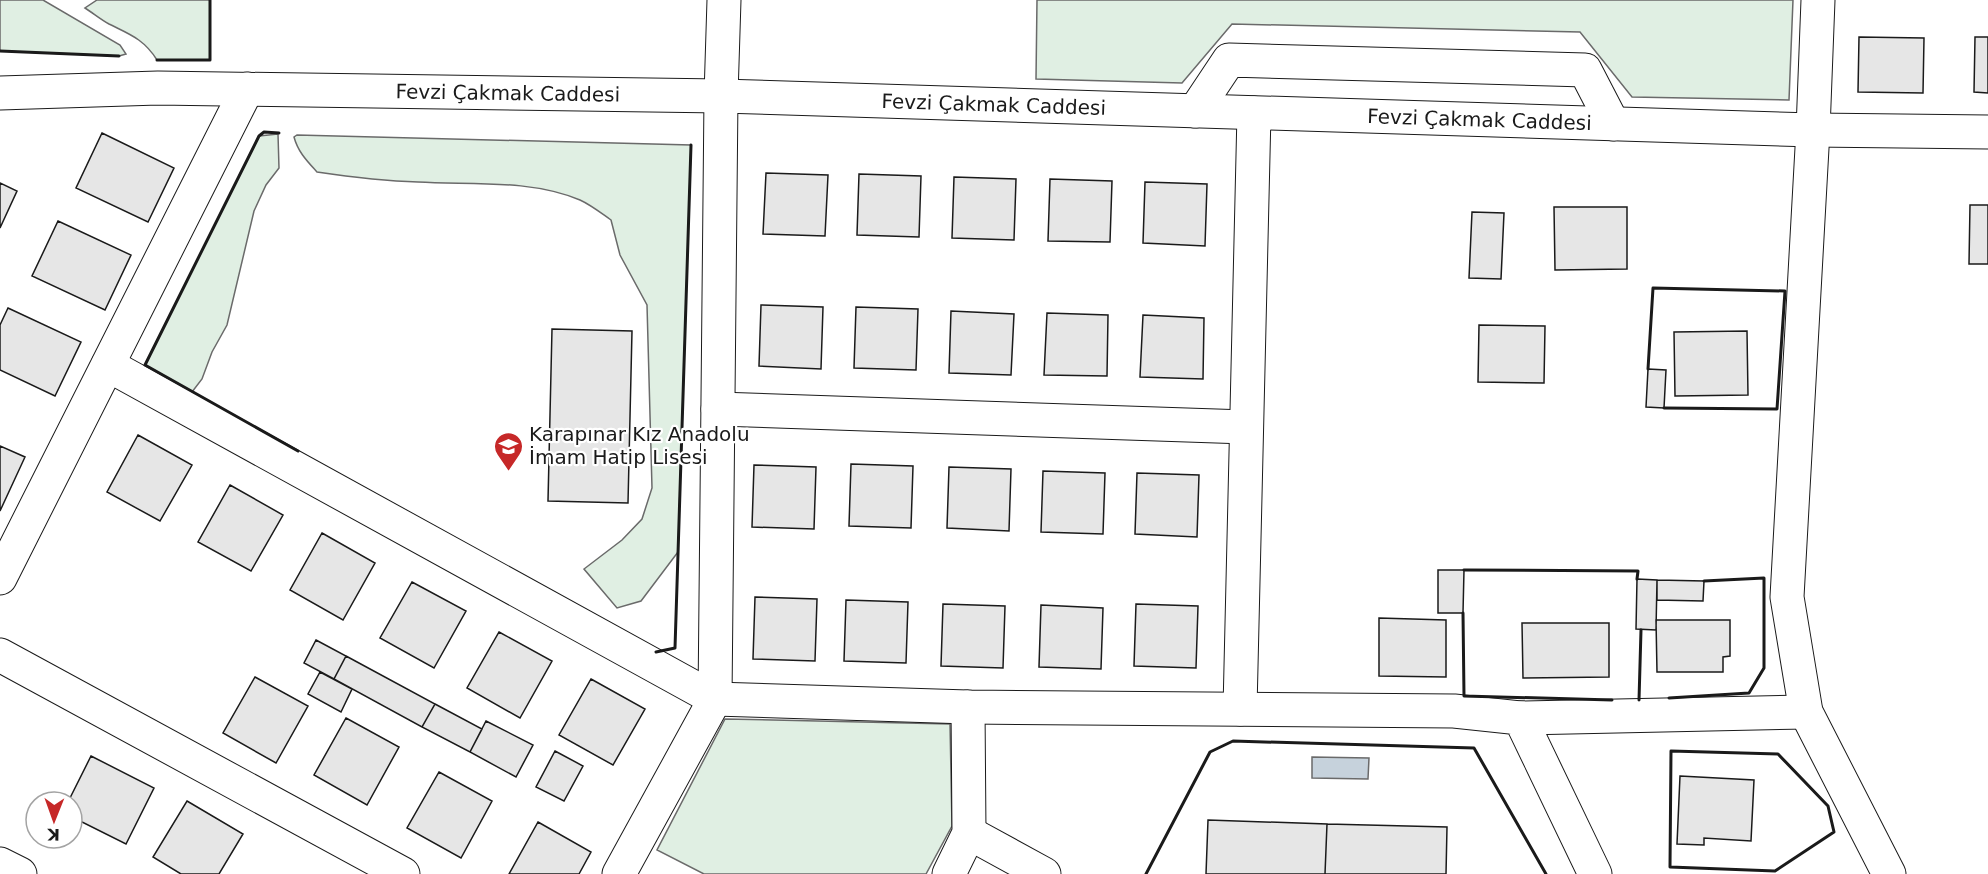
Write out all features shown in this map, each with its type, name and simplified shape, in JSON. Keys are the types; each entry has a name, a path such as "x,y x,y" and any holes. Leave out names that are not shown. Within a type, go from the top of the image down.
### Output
{"main road":[{"path":"619,874 716,699 721,96 724,0"},
{"path":"1818,0 1787,597 1806,712 1889,874"},
{"path":"1195,111 1229,60 1585,70 1613,124"},
{"name":"Fevzi Çakmak Caddesi","path":"0,93 158,88 721,96 1813,130 1988,132"},
{"path":"0,578 247,89"},
{"path":"1240,709 1254,113"},
{"path":"108,365 716,699 968,707 1454,711 1520,718 1806,712"},
{"path":"718,409 1246,426"},
{"path":"0,655 403,874"},
{"path":"949,874 969,833 968,707"},
{"path":"1520,718 1595,874"},
{"path":"969,833 1044,874"},
{"path":"0,864 20,874"}],"green space":[{"path":"0,0 43,0 120,45 126,54 119,56 0,51"},
{"path":"97,0 210,0 210,60 157,60 141,42 130,34 85,8"},
{"path":"1037,0 1793,0 1789,100 1632,97 1580,32 1232,24 1182,83 1036,79"},
{"path":"278,134 279,168 266,185 254,211 227,325 212,352 202,379 192,392 145,365 259,136"},
{"path":"297,135 691,145 678,552 641,601 617,608 584,569 622,540 642,519 652,488 647,305 620,255 611,220 580,200 541,189 500,184 393,181 317,172 298,147 294,137"},
{"path":"725,719 950,724 952,826 926,874 704,874 657,850"}],"shaded area":[{"path":"1312,757 1369,758 1368,779 1312,778"}],"building":[{"path":"1859,37 1924,38 1923,93 1858,92"},
{"path":"1975,37 1988,37 1988,93 1974,92"},
{"path":"102,133 174,168 148,222 76,188"},
{"path":"766,173 828,175 825,236 763,234"},
{"path":"859,174 921,176 919,237 857,235"},
{"path":"954,177 1016,179 1014,240 952,238"},
{"path":"1050,179 1112,181 1110,242 1048,241"},
{"path":"1145,182 1207,184 1205,246 1143,243"},
{"path":"0,183 17,191 0,228"},
{"path":"1970,205 1988,205 1988,264 1969,264"},
{"path":"1554,207 1627,207 1627,269 1555,270"},
{"path":"1472,212 1504,213 1501,279 1469,278"},
{"path":"58,221 131,255 105,310 32,276"},
{"path":"761,305 823,307 821,369 759,366"},
{"path":"856,307 918,309 916,370 854,368"},
{"path":"8,308 81,342 55,396 0,370 0,325"},
{"path":"951,311 1014,314 1011,375 949,373"},
{"path":"1047,313 1108,315 1107,376 1044,375"},
{"path":"1143,315 1204,318 1203,379 1140,377"},
{"path":"1479,325 1545,326 1544,383 1478,382"},
{"path":"552,329 632,331 628,503 548,501"},
{"path":"1747,331 1748,395 1675,396 1674,332"},
{"path":"1648,369 1666,370 1664,408 1646,407"},
{"path":"138,435 192,465 160,521 107,492"},
{"path":"0,446 25,457 0,511"},
{"path":"851,464 913,466 911,528 849,526"},
{"path":"754,465 816,467 814,529 752,527"},
{"path":"949,467 1011,469 1009,531 947,528"},
{"path":"1043,471 1105,473 1103,534 1041,532"},
{"path":"1137,473 1199,475 1197,537 1135,534"},
{"path":"230,485 283,515 251,571 198,542"},
{"path":"322,533 375,563 343,620 290,590"},
{"path":"1438,570 1464,570 1463,613 1438,613"},
{"path":"1637,579 1657,580 1656,630 1636,629"},
{"path":"1657,580 1704,581 1703,601 1657,600"},
{"path":"412,582 466,611 434,668 380,638"},
{"path":"755,597 817,599 815,661 753,659"},
{"path":"846,600 908,602 906,663 844,661"},
{"path":"943,604 1005,606 1003,668 941,666"},
{"path":"1136,604 1198,606 1196,668 1134,666"},
{"path":"1041,605 1103,608 1101,669 1039,667"},
{"path":"1379,618 1446,620 1446,677 1379,676"},
{"path":"1656,620 1730,620 1730,656 1723,657 1723,672 1657,672"},
{"path":"1522,623 1609,623 1609,677 1523,678"},
{"path":"499,632 552,661 520,718 467,688"},
{"path":"316,640 346,656 334,679 304,663"},
{"path":"346,656 435,704 422,727 334,679"},
{"path":"320,672 352,689 341,712 308,694"},
{"path":"255,677 308,706 276,763 223,733"},
{"path":"591,679 645,709 613,765 559,735"},
{"path":"435,704 482,729 470,752 422,727"},
{"path":"346,718 399,747 367,805 314,775"},
{"path":"486,721 533,745 516,777 470,752"},
{"path":"555,751 583,766 564,801 536,787"},
{"path":"91,756 154,788 126,844 84,823 84,790 74,790"},
{"path":"439,772 492,801 461,858 407,828"},
{"path":"1680,776 1754,780 1751,841 1704,838 1704,845 1677,844"},
{"path":"187,801 243,834 219,874 181,874 153,857"},
{"path":"1208,820 1327,824 1325,874 1206,874"},
{"path":"538,822 591,852 579,874 509,874"},
{"path":"1327,824 1447,827 1446,874 1325,874"}],"wall":[{"path":"157,60 210,60 210,0"},
{"path":"0,51 119,56"},
{"path":"279,133 264,132 259,136 145,365 298,451"},
{"path":"656,652 675,648 691,145"},
{"path":"1648,369 1653,288 1785,291 1777,409 1664,408"},
{"path":"1464,570 1638,571 1637,579"},
{"path":"1669,698 1749,693 1764,668 1764,578 1704,581"},
{"path":"1463,613 1464,696 1612,700"},
{"path":"1639,700 1641,630"},
{"path":"1146,874 1210,752 1233,741 1474,748 1546,874"},
{"path":"1671,751 1778,754 1828,806 1834,832 1775,871 1670,867 1671,751"}],"place":[{"name":"Karapınar Kız Anadolu İmam Hatip Lisesi","path":"508,472"}]}
